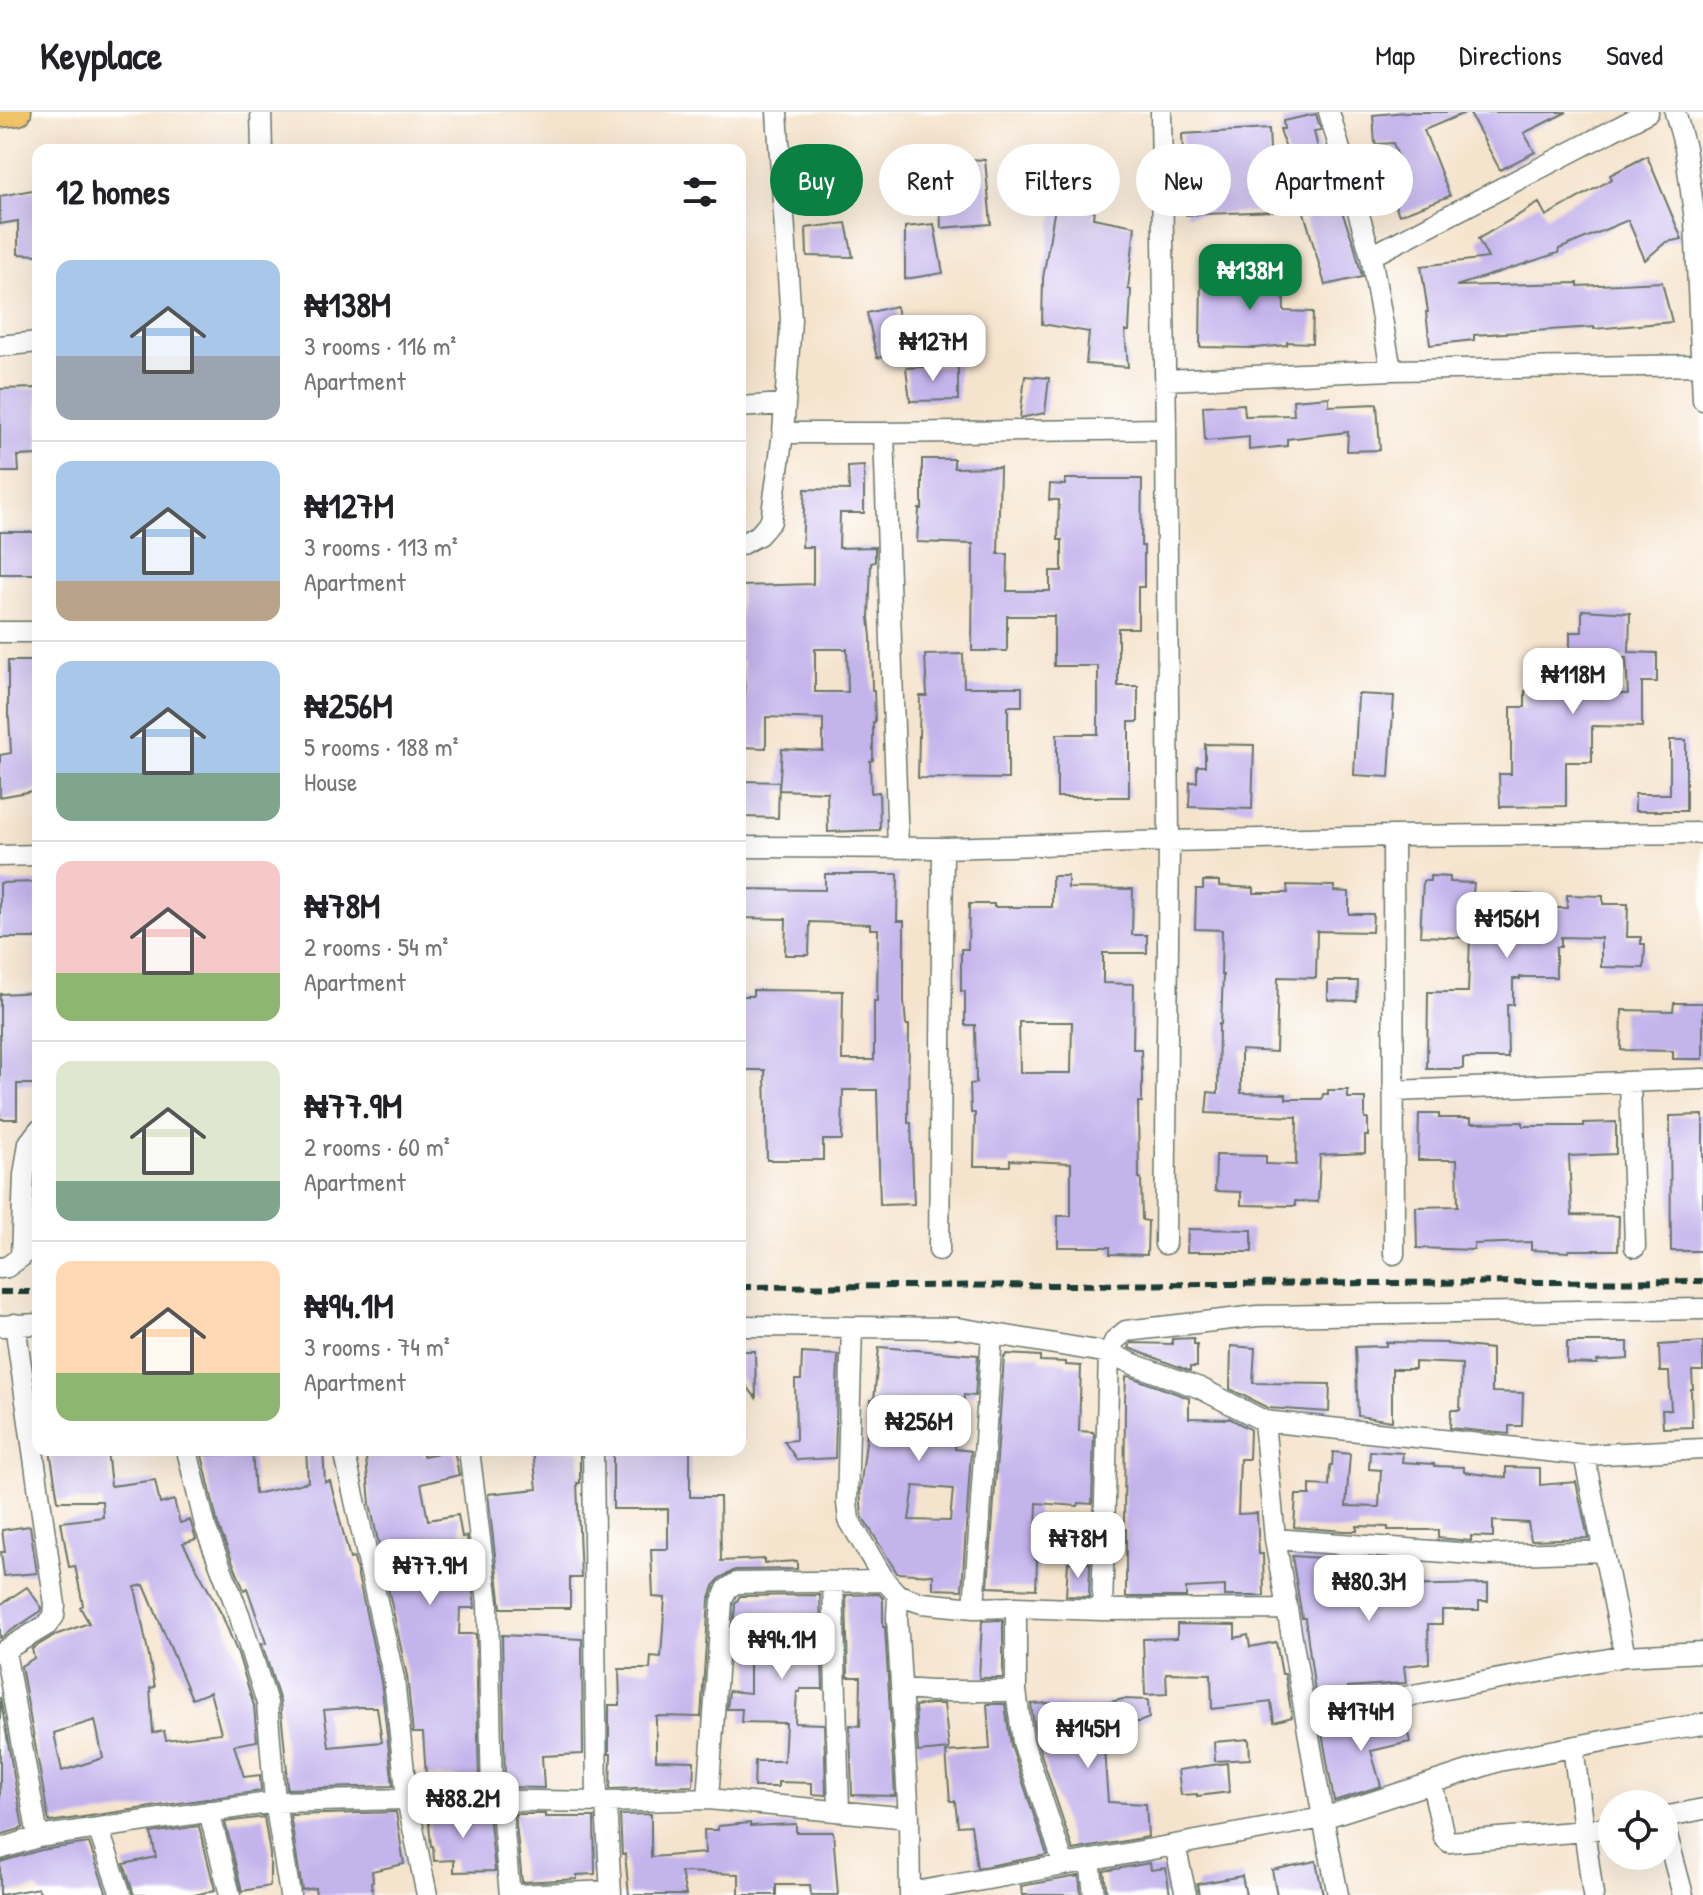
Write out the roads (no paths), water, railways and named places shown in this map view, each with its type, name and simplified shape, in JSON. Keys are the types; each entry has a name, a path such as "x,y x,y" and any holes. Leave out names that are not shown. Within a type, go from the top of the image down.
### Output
{"main road":[{"path":"0,114 18,112"}],"street":[{"path":"261,112 262,144"},
{"path":"746,542 759,535 771,521 783,433 791,320 777,112"},
{"path":"1161,112 1169,841 1165,1244"},
{"path":"1329,112 1371,256 1391,370"},
{"path":"1371,256 1648,112"},
{"path":"1675,112 1685,148 1695,220 1703,400"},
{"path":"0,346 32,343"},
{"path":"1165,380 1391,370 1703,365"},
{"path":"746,407 784,404"},
{"path":"783,433 1166,429"},
{"path":"884,433 898,848"},
{"path":"0,632 32,632"},
{"path":"746,847 943,848 1393,836 1703,833"},
{"path":"1393,836 1394,1254"},
{"path":"939,1250 943,848"},
{"path":"0,856 32,855"},
{"path":"1394,1091 1703,1079"},
{"path":"1630,1082 1635,1247"},
{"path":"0,1268 21,1257 24,1175 32,1139"},
{"path":"1102,1610 1109,1353 1115,1340 1126,1331 1257,1316 1703,1309"},
{"path":"32,1324 7,1325 55,1605 54,1616 47,1625 2,1652 38,1837"},
{"path":"746,1326 958,1328 1109,1353 1200,1388 1264,1421 1584,1455 1703,1449"},
{"path":"852,1327 847,1503 849,1520 892,1588 897,1618 909,1818 910,1894 1008,1885 1064,1865 1323,1818 1499,1761 1703,1724"},
{"path":"974,1608 992,1334"},
{"path":"1264,1421 1275,1539 1338,1895"},
{"path":"1584,1455 1625,1656"},
{"path":"188,1456 206,1529 239,1614 267,1703 275,1802 290,1895"},
{"path":"345,1456 394,1679 407,1799 427,1895"},
{"path":"470,1456 488,1603 496,1800 512,1895 611,1893 602,1802 593,1456"},
{"path":"1275,1539 1485,1555 1603,1551"},
{"path":"833,1582 839,1812"},
{"path":"708,1799 722,1601 727,1589 736,1583 833,1582 892,1588 922,1603 974,1608 1287,1609"},
{"path":"1016,1607 1016,1691 1023,1742 1064,1865"},
{"path":"1307,1723 1413,1695 1625,1656 1703,1652"},
{"path":"902,1689 1016,1691"},
{"path":"1573,1747 1593,1895"},
{"path":"1432,1783 1444,1837 1449,1842 1598,1829"},
{"path":"0,1849 38,1837 275,1802 708,1799 909,1818"},
{"path":"1678,1814 1703,1809"},
{"path":"209,1811 230,1895"},
{"path":"98,1828 121,1895"},
{"path":"1175,1845 1186,1895"},
{"path":"1090,1860 1094,1895"},
{"path":"1676,1870 1683,1895"}],"railway":[{"path":"746,1287 1703,1281"},
{"path":"0,1292 32,1292"}]}
